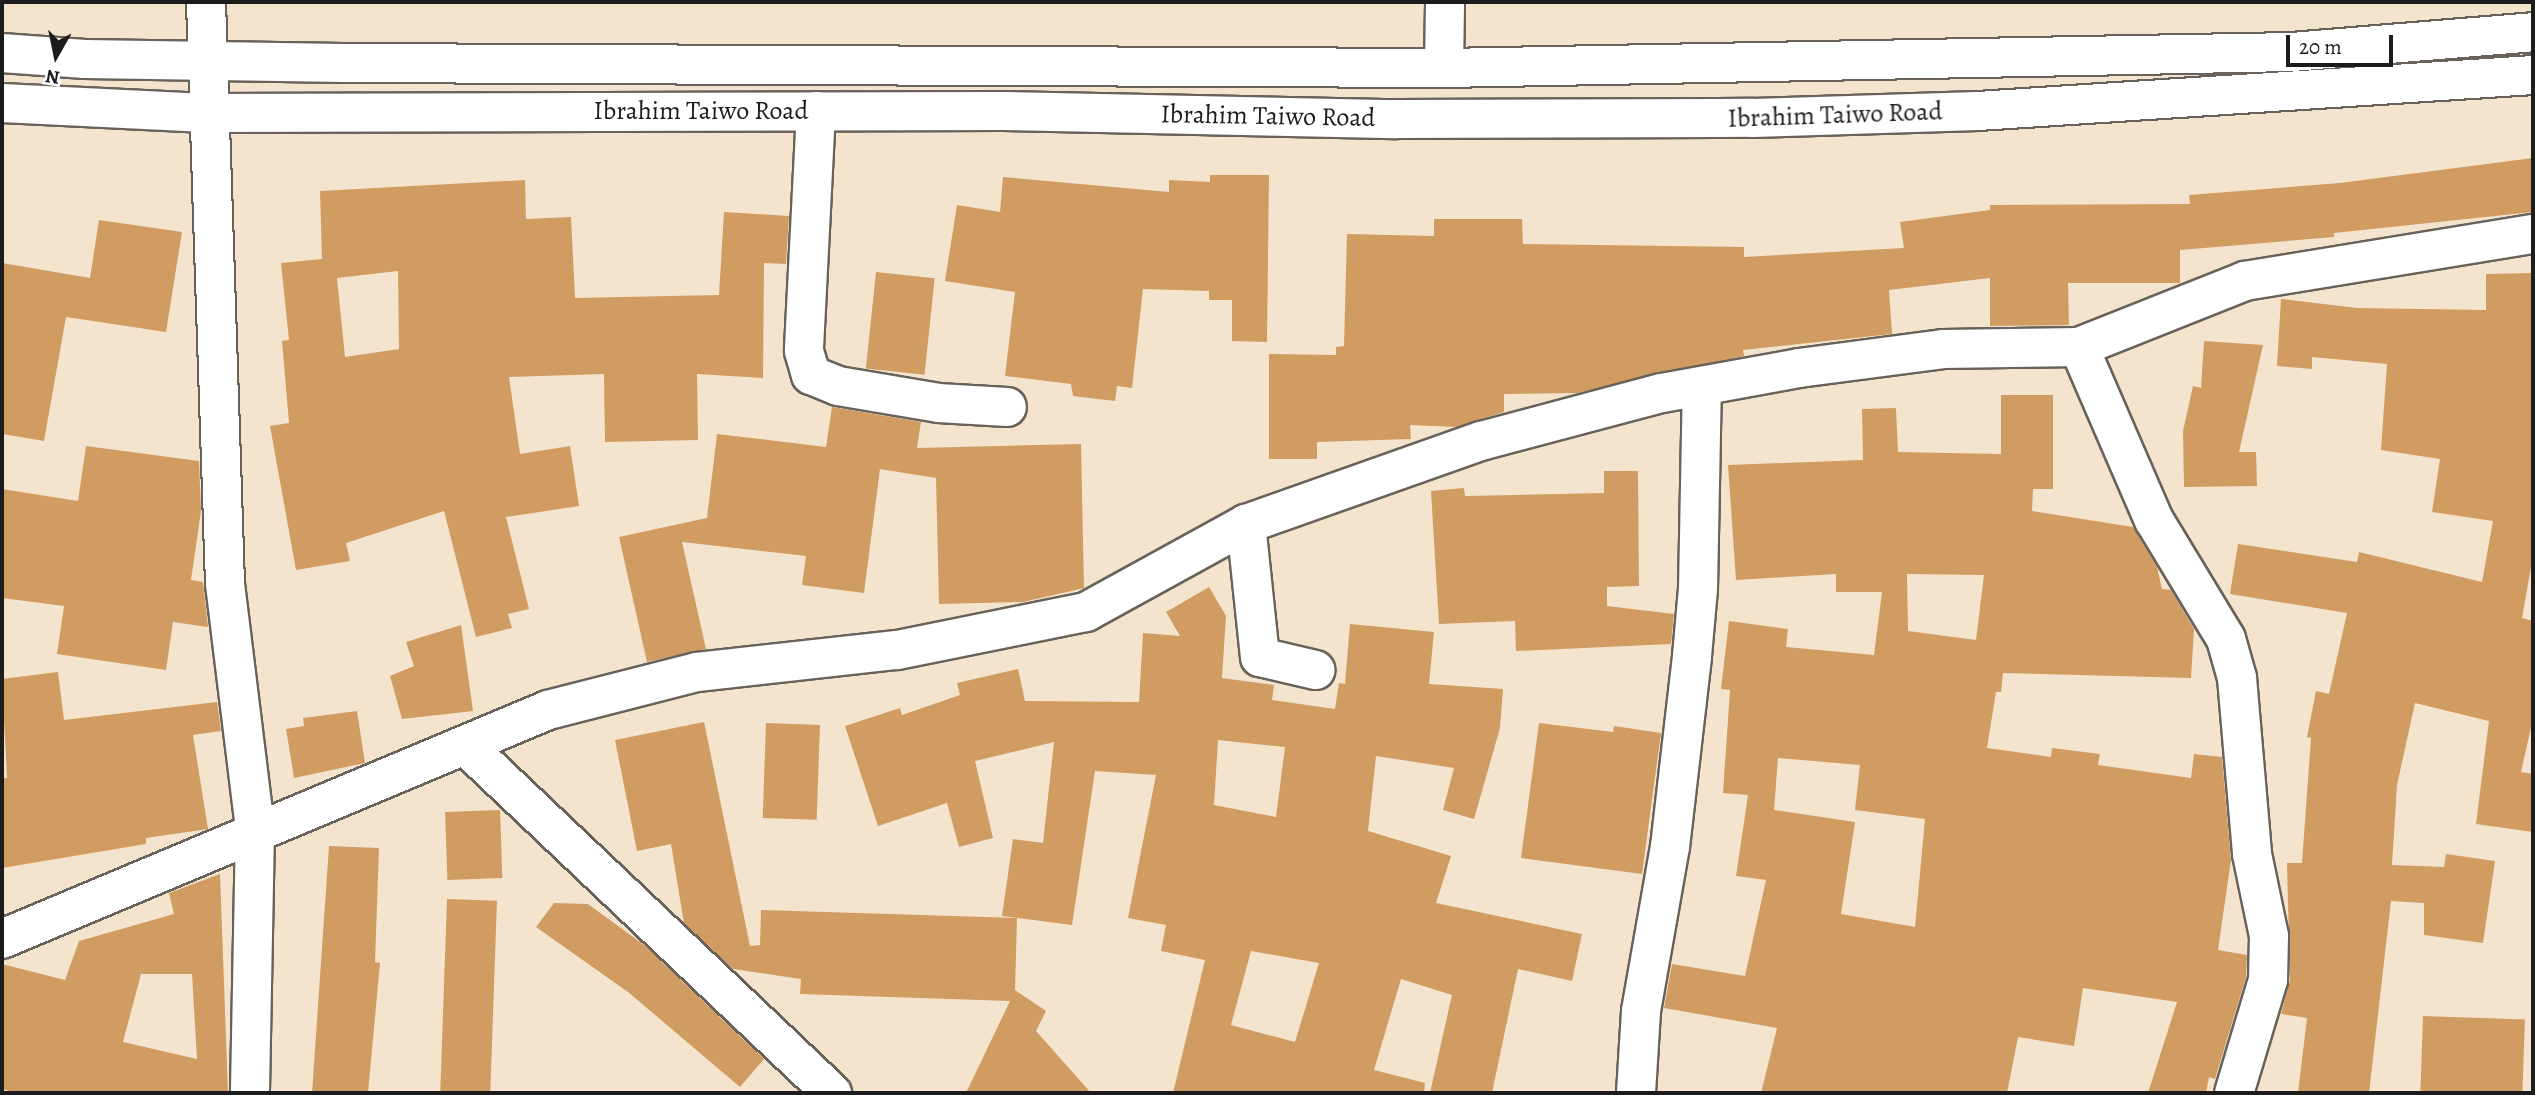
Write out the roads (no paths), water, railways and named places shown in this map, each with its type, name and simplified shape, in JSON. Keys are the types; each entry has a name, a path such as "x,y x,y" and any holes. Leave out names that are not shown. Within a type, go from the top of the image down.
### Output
{"street":[{"path":"206,2 206,113 225,584 255,830 250,1093"},
{"path":"1444,68 1445,2"},
{"name":"Ibrahim Taiwo Road","path":"2,52 205,61 1444,68 2292,52 2533,32"},
{"name":"Ibrahim Taiwo Road","path":"2,103 206,113 816,111 1396,119 1752,118 1978,111 2533,75"},
{"path":"816,111 804,351 811,375 838,386 938,403 1007,407"},
{"path":"2,939 255,830 467,747 548,710 626,687 697,672 897,650 1086,612 1246,524 1481,441 1702,386 1943,349 2079,347 2245,281 2533,234"},
{"path":"2079,347 2154,520 2226,639 2237,678 2252,854 2269,936 2268,980 2234,1093"},
{"path":"1636,1093 1641,1011 1670,847 1692,656 1698,589 1702,386"},
{"path":"1246,524 1260,657 1315,670"},
{"path":"467,747 832,1093"}]}
